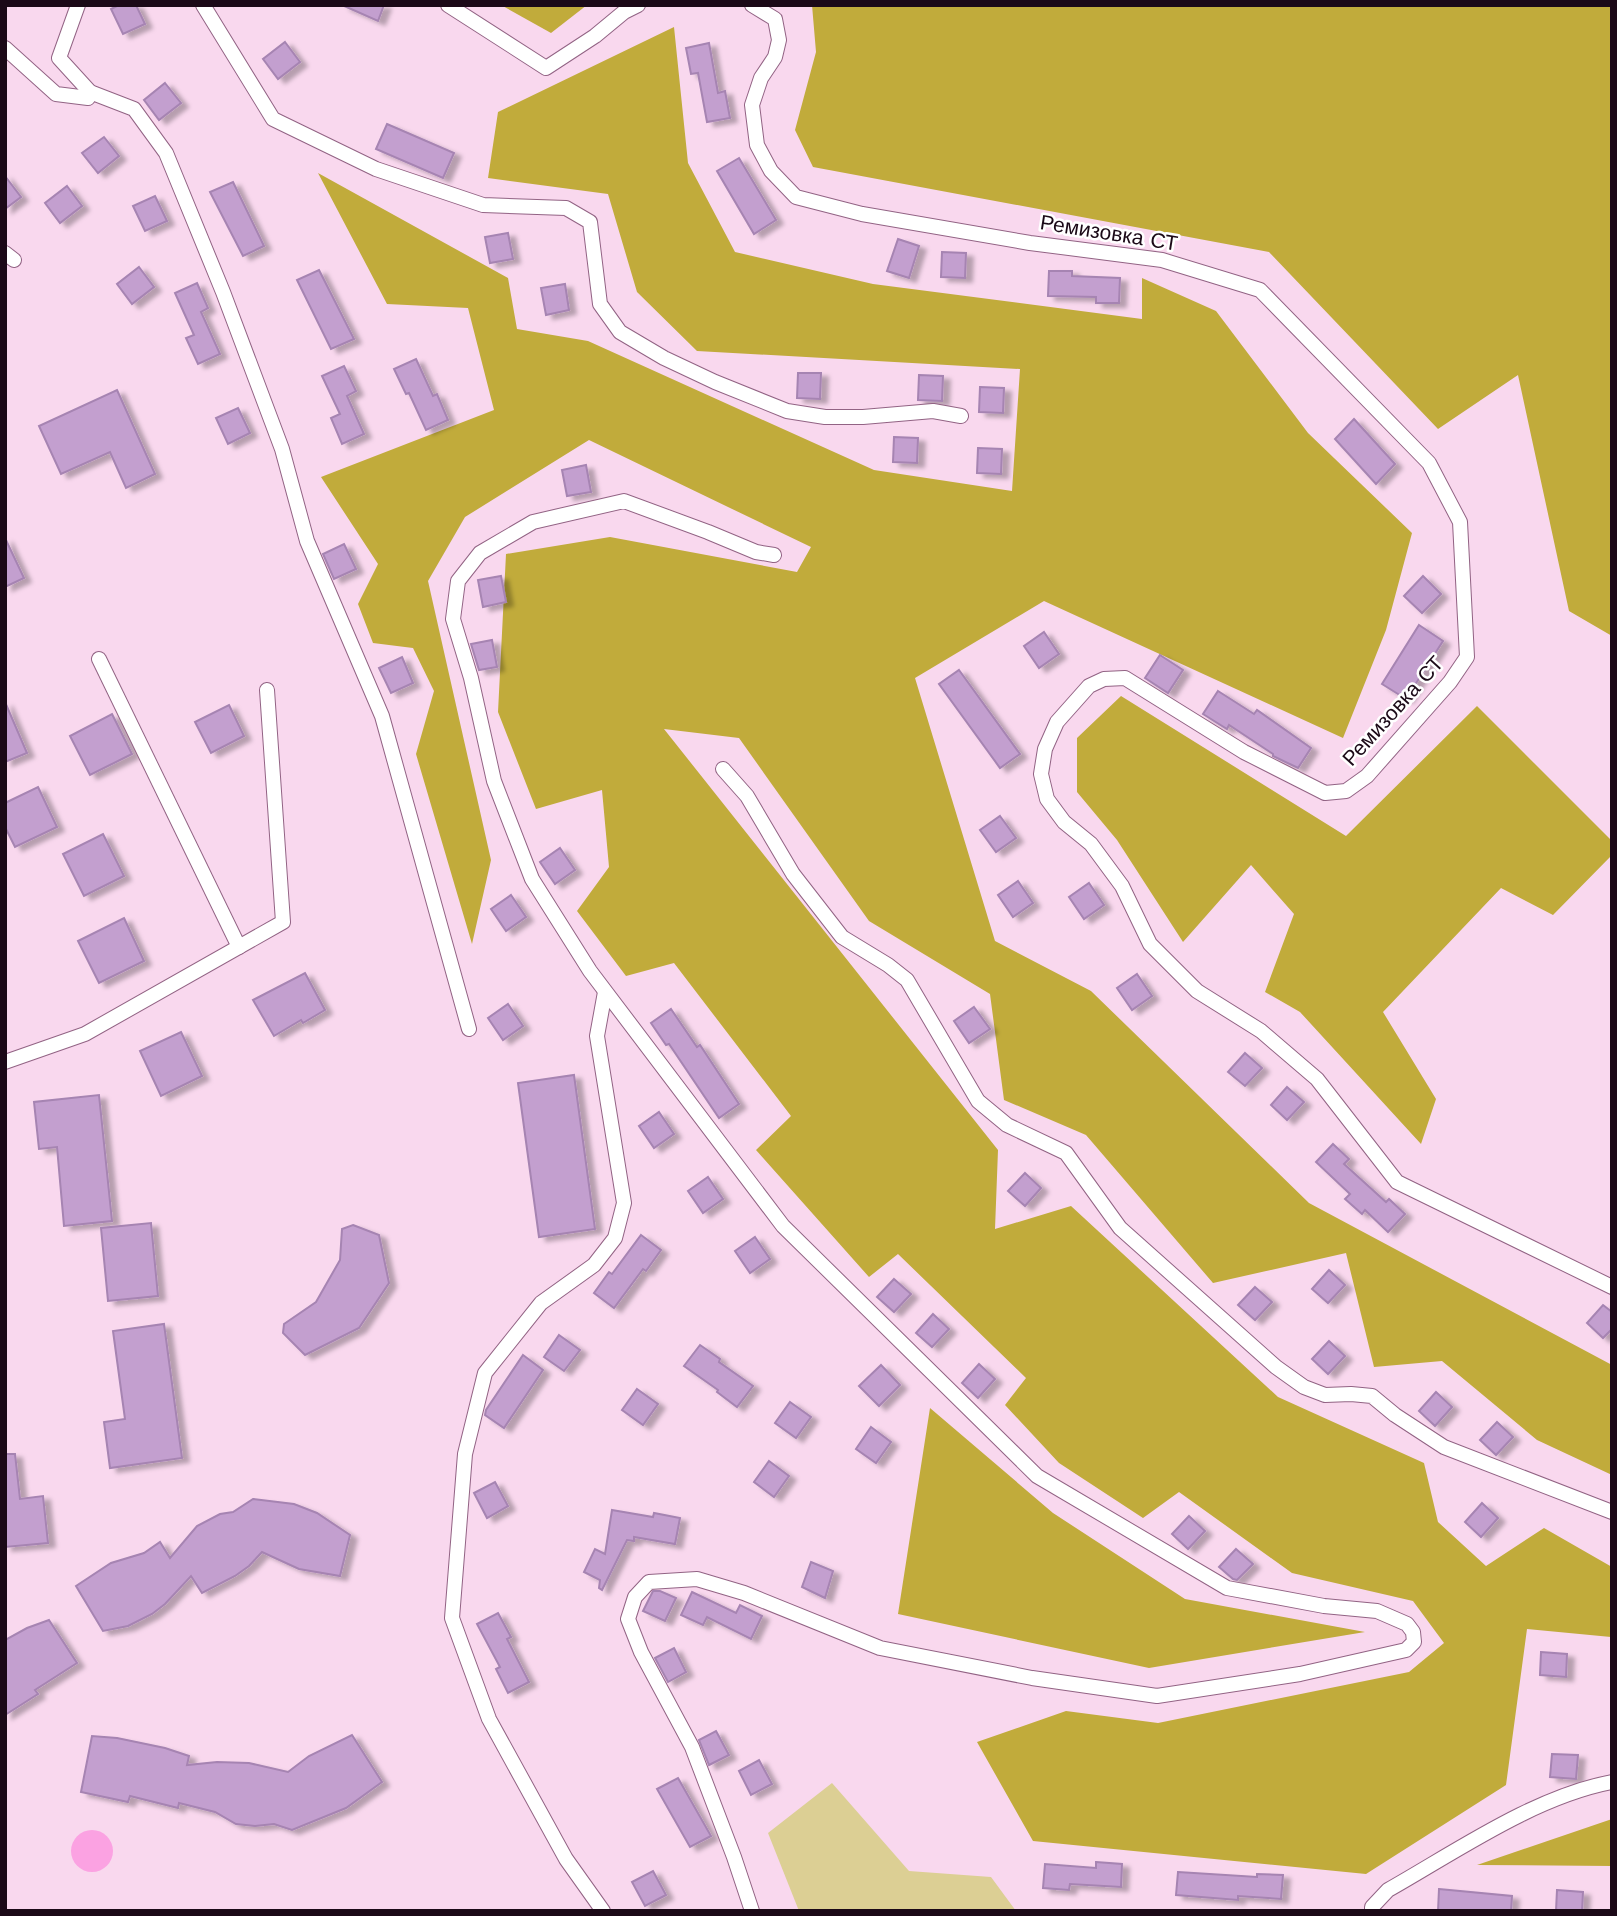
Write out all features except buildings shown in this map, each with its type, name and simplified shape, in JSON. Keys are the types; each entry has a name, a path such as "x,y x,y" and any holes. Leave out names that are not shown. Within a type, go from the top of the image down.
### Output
{"street":[{"path":"78,5 59,58 90,92 134,109 166,153 218,279 282,449 307,541 382,716 469,1029"},
{"path":"203,5 272,119 376,170 483,205 566,208 590,222 600,304 620,332 664,358 787,411 825,418 933,411 961,416"},
{"path":"449,5 546,68 595,36 624,12 638,5"},
{"name":"Ремизовка СТ","path":"752,5 775,19 779,40 775,57 761,78 752,105 757,145 771,171 796,197 862,214 1004,238 1162,260 1260,290 1429,463 1460,522 1467,657 1450,682 1367,776 1346,791 1325,793 1244,752 1125,678 1104,679 1089,686 1056,722 1045,749 1041,774 1047,799 1063,822 1091,844 1122,886 1150,944 1197,990 1261,1031 1317,1079 1397,1182 1612,1287"},
{"path":"5,48 56,94 88,98 90,92"},
{"path":"751,1911 734,1857 692,1747 641,1652 628,1619 635,1597 649,1582 697,1579 744,1593 880,1648 1032,1678 1157,1696 1300,1674 1406,1650 1414,1642 1413,1632 1406,1624 1377,1611 1324,1606 1227,1588 1037,1476 783,1226 605,992 532,879 494,781 471,678 453,619 458,581 480,553 533,522 624,501 708,531 756,552 774,555"},
{"path":"99,659 239,947"},
{"path":"5,1062 85,1034 283,922 267,690"},
{"path":"723,769 747,796 793,874 842,937 907,980 978,1101 1007,1125 1066,1153 1119,1228 1276,1367 1304,1387 1325,1395 1372,1396 1395,1415 1444,1447 1612,1512"},
{"path":"603,1911 566,1859 489,1719 452,1618 465,1454 485,1373 541,1303 594,1265 615,1238 624,1203 597,1036 605,992"},
{"path":"1372,1911 1372,1907 1388,1890 1536,1807 1589,1787 1612,1782"}],"shaded area":[{"path":"501,5 587,5 551,33"},
{"path":"812,5 1612,5 1612,636 1569,611 1518,375 1438,429 1269,252 813,167 795,130 816,52"},
{"path":"674,27 688,163 735,252 873,284 1142,319 1142,278 1216,311 1308,433 1412,533 1386,630 1343,738 1044,601 915,678 995,941 1091,991 1309,1203 1612,1365 1612,1475 1537,1440 1442,1361 1374,1367 1346,1253 1213,1283 1086,1135 1004,1100 990,994 869,921 739,738 664,729 998,1150 995,1229 1071,1206 1278,1397 1424,1463 1438,1522 1486,1566 1544,1528 1612,1567 1611,1637 1527,1629 1506,1785 1366,1874 1033,1841 977,1742 1066,1711 1158,1723 1409,1672 1444,1643 1413,1601 1292,1573 1179,1492 1143,1518 1059,1463 1005,1405 1026,1378 898,1254 869,1277 756,1150 791,1116 674,963 626,976 577,911 609,867 602,790 536,809 498,712 506,554 610,537 797,572 811,547 589,440 465,517 428,581 491,860 472,944 416,754 434,691 413,648 373,643 358,604 378,564 321,477 494,410 468,308 387,304 318,173 508,278 517,329 588,341 874,470 1012,491 1020,369 697,351 637,292 608,194 488,178 498,112"},
{"path":"1121,696 1346,836 1477,706 1612,841 1612,855 1553,915 1501,888 1383,1012 1436,1099 1421,1144 1300,1012 1265,992 1294,914 1251,865 1183,942 1117,840 1077,792 1077,738"},
{"path":"930,1408 1053,1513 1185,1599 1365,1632 1149,1668 898,1614"},
{"path":"832,1783 909,1871 991,1877 1016,1911 799,1911 768,1833"},
{"path":"1612,1819 1612,1866 1477,1865"},
{"path":"92,1830 107,1836 113,1851 107,1866 92,1872 77,1866 71,1851 77,1836"}]}
